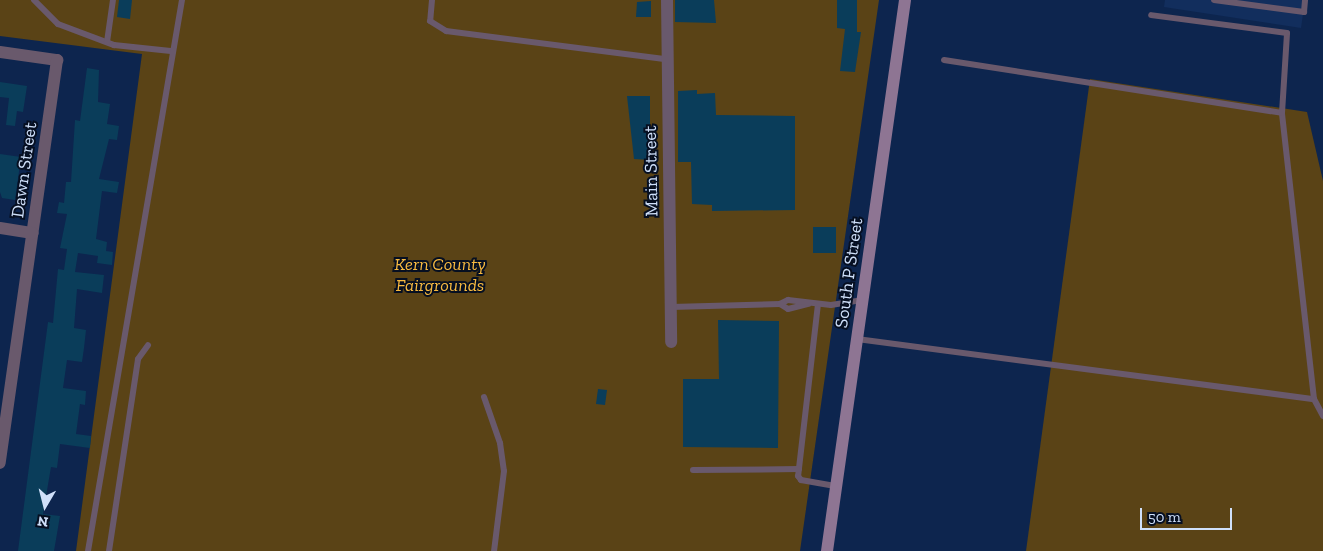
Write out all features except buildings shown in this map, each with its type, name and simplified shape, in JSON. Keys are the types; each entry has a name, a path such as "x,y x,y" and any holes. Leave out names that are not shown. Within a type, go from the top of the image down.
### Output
{"street":[{"name":"Main Street","path":"667,0 666,59 671,342"},
{"name":"South P Street","path":"827,551 905,0"},
{"name":"Dawn Street","path":"0,52 57,60 33,233 4,405 0,463"},
{"path":"0,228 33,233"}],"lane":[{"path":"34,0 58,24 107,42 172,51"},
{"path":"107,42 113,0"},
{"path":"88,551 182,0"},
{"path":"432,0 430,21 446,31 666,59"},
{"path":"1214,0 1304,12 1305,0"},
{"path":"1151,15 1287,33 1282,113 1314,400 1323,416"},
{"path":"944,60 1282,113"},
{"path":"671,307 780,304 800,300 808,304 818,304 862,300"},
{"path":"818,304 799,469 801,480 836,486"},
{"path":"857,339 1314,400"},
{"path":"109,551 138,359 148,345"},
{"path":"484,397 500,443 504,471 494,551"},
{"path":"693,470 799,469"}],"shaded area":[{"path":"1165,0 1305,0 1301,28 1164,7"}],"green space":[{"name":"Kern County Fairgrounds","path":"0,0 879,0 800,551 76,551 142,54 0,36"},
{"path":"1090,79 1307,112 1323,181 1323,551 1026,551"}]}
